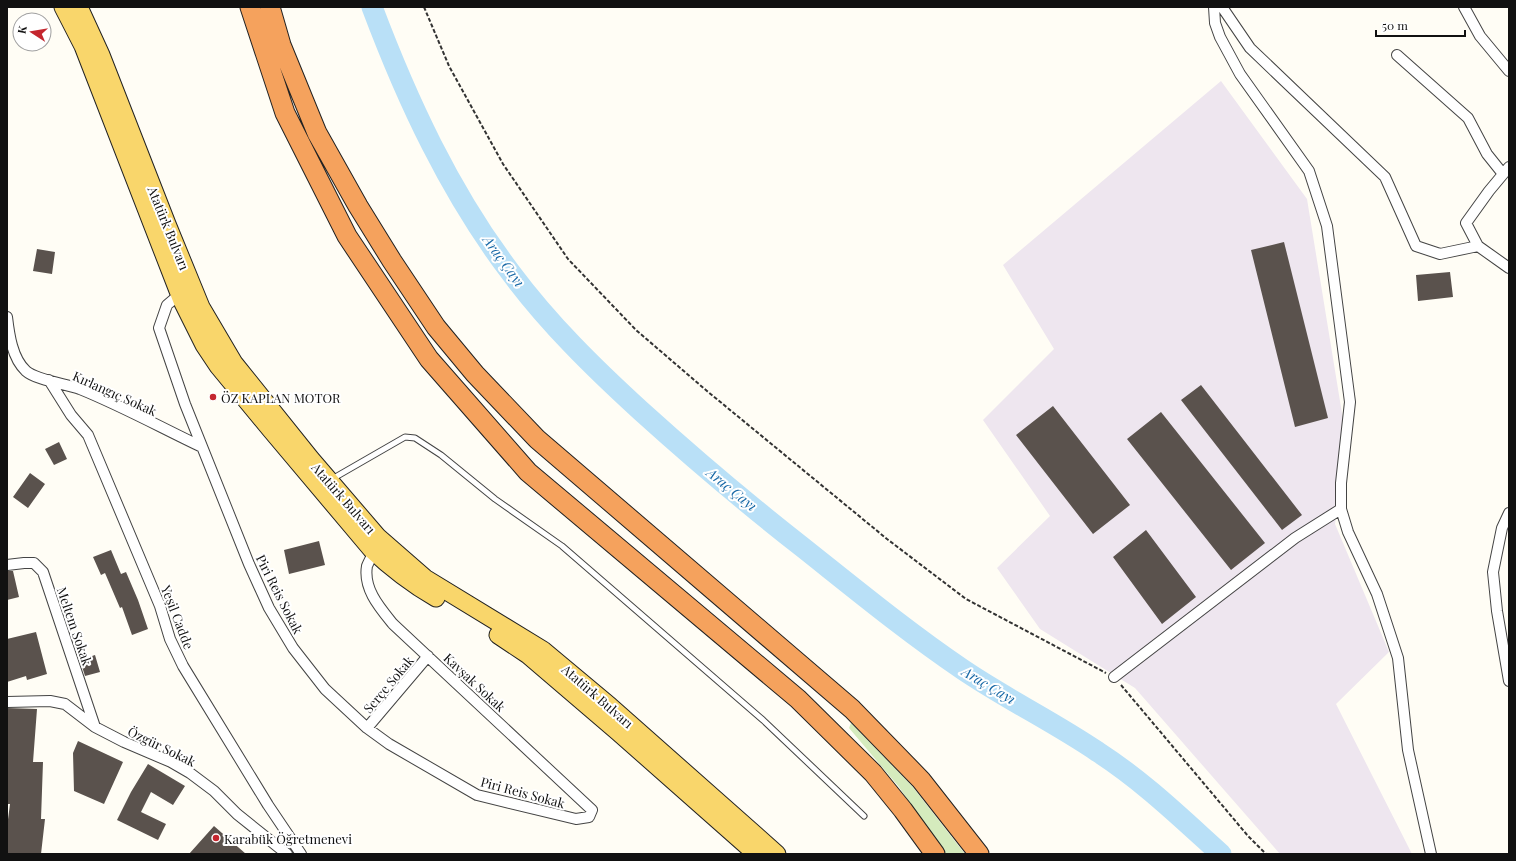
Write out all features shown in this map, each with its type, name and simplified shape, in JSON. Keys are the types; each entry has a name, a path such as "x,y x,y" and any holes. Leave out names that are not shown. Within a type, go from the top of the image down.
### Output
{"highway":[{"path":"250,7 285,113 326,195 347,236 429,359 528,472 798,699 873,774 903,810 935,854"},
{"path":"270,7 281,45 317,132 358,206 392,261 436,327 475,374 537,439 852,709 921,780 979,854"}],"main road":[{"name":"Atatürk Bulvarı","path":"63,7 83,46 187,292 201,307 234,363 329,480 378,537 425,578 543,650 610,706 777,854"},
{"name":"Atatürk Bulvarı","path":"79,7 101,55 187,292 196,331 218,366 270,430 383,561 410,583 513,644 528,655 756,854"}],"street":[{"path":"1214,7 1215,23 1220,37 1240,74 1309,171 1327,226 1350,402 1341,483 1341,508 1348,532 1377,594 1398,658 1408,750 1431,854"},
{"path":"1222,7 1250,48 1385,177 1416,246 1440,254 1478,246"},
{"path":"1464,7 1480,36 1509,71"},
{"path":"1397,55 1468,118 1487,154 1506,171 1466,223 1478,246 1509,268"},
{"name":"Piri Reis Sokak","path":"187,292 167,305 159,328 185,404 249,564 269,608 293,648 326,689 367,728 389,744 477,795 576,819 589,817"},
{"name":"Kırlangıç Sokak","path":"7,317 14,354 26,371 38,378 80,389 202,447"},
{"name":"Yeşil Cadde","path":"49,380 71,415 88,436 160,606 170,639 183,666 268,805 301,854"},
{"path":"1114,677 1295,538 1341,508"},
{"path":"1509,513 1502,528 1493,572 1497,611 1509,681"},
{"name":"Kavşak Sokak","path":"374,552 367,566 368,584 376,602 393,624 592,810 589,817"},
{"name":"Meltem Sokak","path":"7,565 24,562 34,563 43,572 95,727"},
{"name":"Serçe Sokak","path":"367,728 428,656"},
{"name":"Özgür Sokak","path":"7,702 50,701 65,704 95,727 124,742 171,762 190,773 214,791 237,814 287,854"}],"lane":[{"path":"329,480 405,437 415,438 441,455 495,499 562,546 757,715 864,816"}],"path":[{"path":"424,7 449,66 503,164 568,259 636,330 707,391 887,539 966,599 1114,677 1248,836 1266,854"}],"shaded area":[{"path":"1221,81 1307,199 1347,444 1335,524 1389,652 1336,704 1412,854 1280,854 1135,688 1040,629 997,568 1050,516 983,420 1054,349 1003,265"}],"green space":[{"path":"851,723 912,786 965,854 944,854 899,787 849,728"}],"building":[{"path":"1284,242 1328,418 1295,427 1251,250"},
{"path":"37,249 55,252 52,274 33,271"},
{"path":"1450,272 1453,297 1418,301 1416,275"},
{"path":"1201,385 1302,515 1282,530 1181,400"},
{"path":"1053,406 1130,505 1093,534 1016,435"},
{"path":"1161,412 1265,543 1231,570 1127,439"},
{"path":"59,442 67,459 54,465 45,449"},
{"path":"30,473 45,484 28,508 13,497"},
{"path":"1146,530 1196,597 1162,624 1113,557"},
{"path":"319,541 325,565 289,574 284,550"},
{"path":"111,550 121,574 126,572 148,629 132,635 122,607 120,608 105,573 101,575 93,557"},
{"path":"7,571 13,571 19,597 7,600"},
{"path":"36,632 47,674 27,680 26,676 7,682 7,639"},
{"path":"95,655 100,672 85,676 80,660"},
{"path":"7,708 37,709 33,762 43,762 41,819 45,819 41,854 7,854 7,827 10,804 7,804"},
{"path":"78,741 123,762 104,804 74,791 73,753"},
{"path":"148,764 185,786 173,805 151,792 141,812 166,824 158,840 117,820 131,792"},
{"name":"Karabük Öğretmenevi","path":"214,826 246,854 189,854"}],"waterway":[{"name":"Araç Çayı","path":"372,7 415,111 449,178 468,211 526,292 556,328 589,362 641,411 720,480 780,530 880,609 962,669 1115,763 1161,800 1221,854"}],"place":[{"name":"ÖZ KAPLAN MOTOR","path":"213,397"},
{"name":"Karabük Öğretmenevi","path":"216,838"}]}
